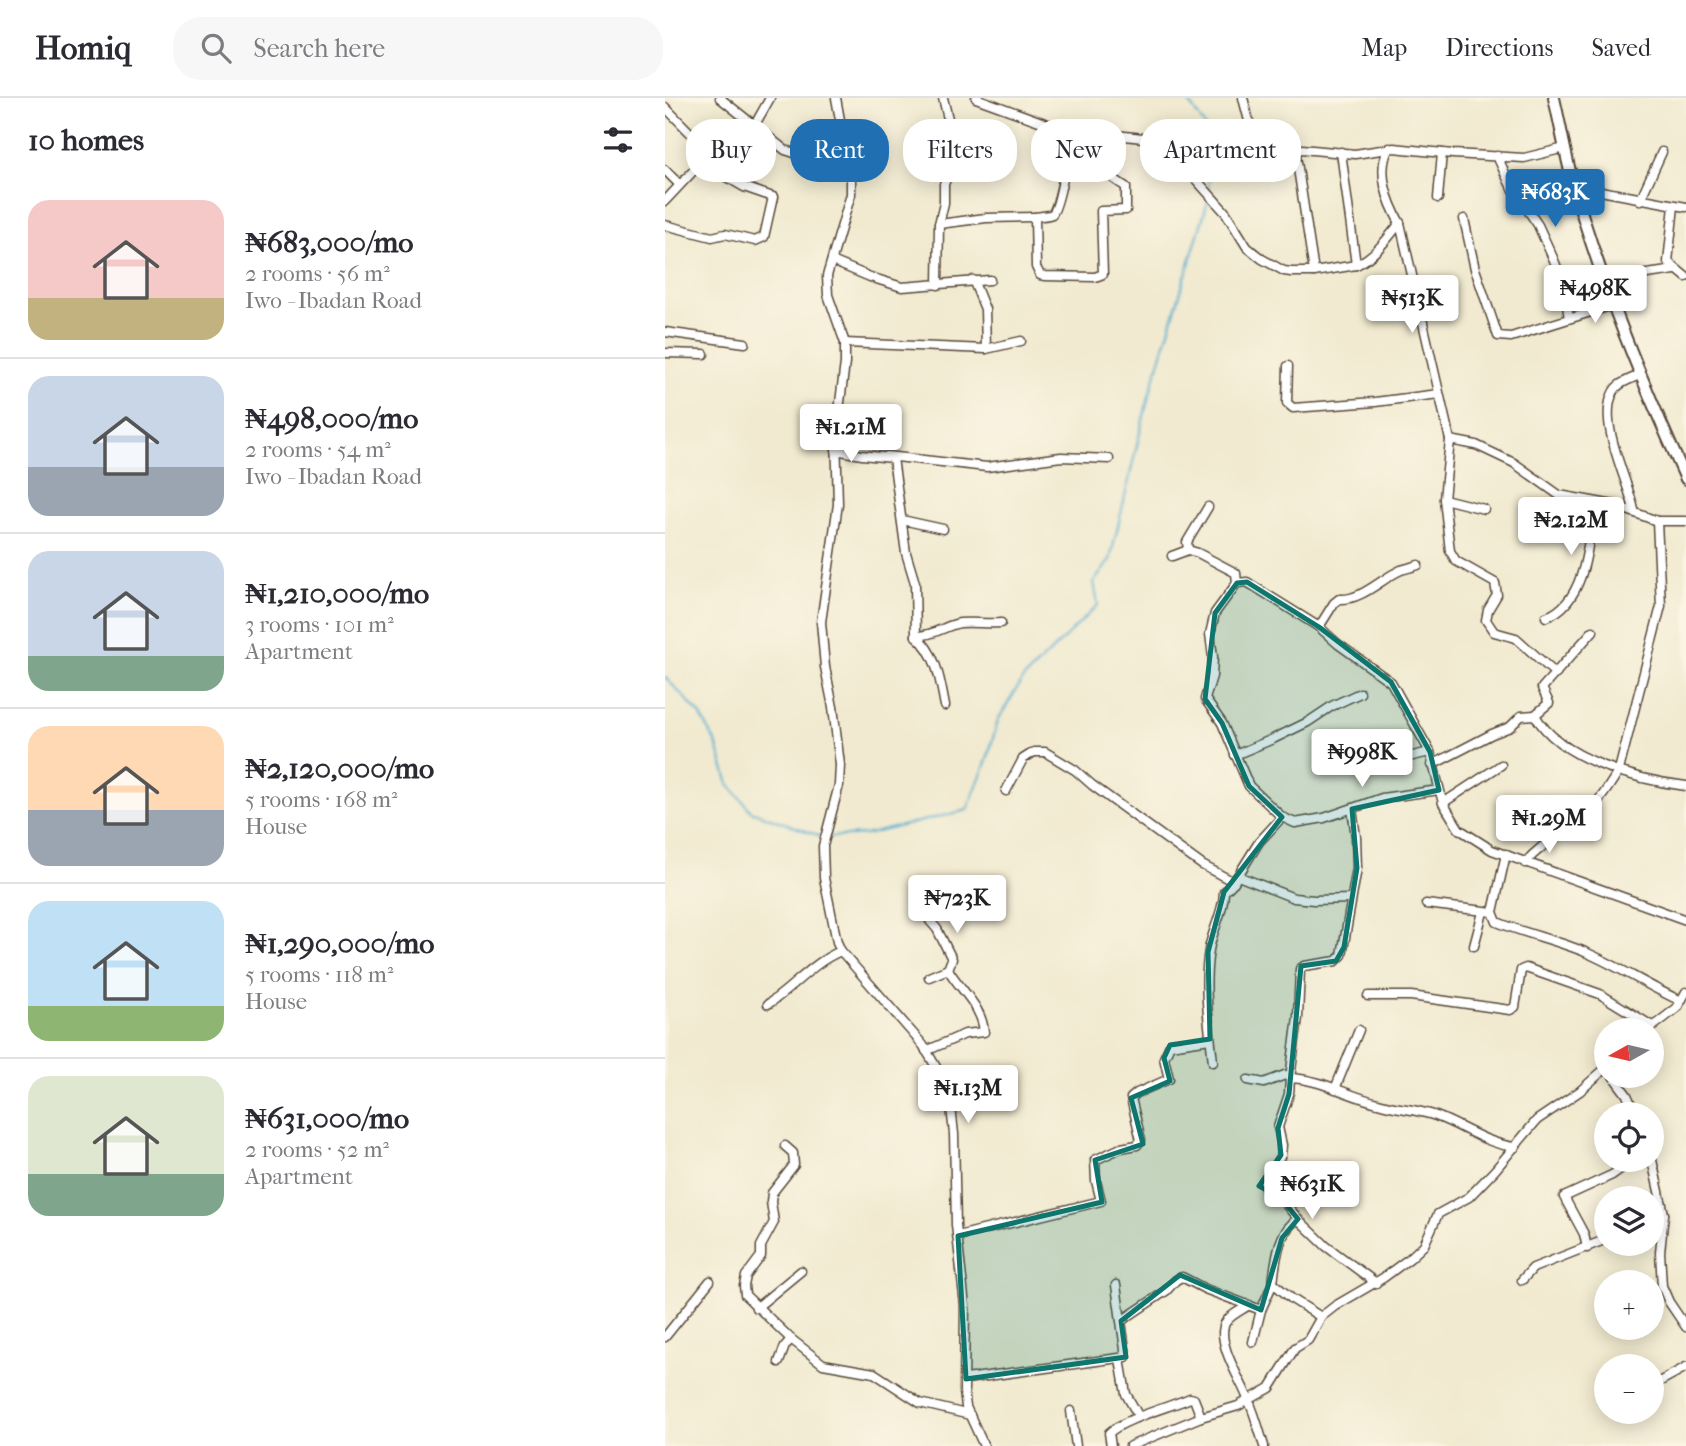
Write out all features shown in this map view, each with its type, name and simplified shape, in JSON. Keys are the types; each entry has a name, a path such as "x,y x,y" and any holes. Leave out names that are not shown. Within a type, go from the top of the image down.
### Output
{"main road":[{"path":"1554,98 1574,187 1613,305 1640,375 1686,479"}],"street":[{"path":"720,98 745,119"},
{"path":"758,119 770,98"},
{"path":"836,98 840,119"},
{"path":"937,285 939,224 944,203 944,184 957,156 943,98"},
{"path":"976,98 1031,119"},
{"path":"1243,98 1248,119"},
{"path":"665,107 686,128"},
{"path":"1301,149 1355,154 1389,148 1497,156 1536,156 1565,148"},
{"path":"1389,148 1384,163 1387,191 1399,223 1450,440 1444,499 1450,551 1456,561 1495,583 1497,595 1488,610 1486,620 1494,632 1516,638 1556,674"},
{"path":"1341,152 1356,265"},
{"path":"1640,200 1662,152"},
{"path":"1438,198 1442,153"},
{"path":"1497,156 1510,184 1538,225 1553,258 1563,282 1569,318"},
{"path":"665,170 680,184"},
{"path":"665,201 686,178"},
{"path":"665,225 712,237 725,234 755,241 764,237 773,197 735,182"},
{"path":"850,182 851,194 827,276 828,295 845,343 836,450 838,504 821,622 840,765 839,785 824,838 824,878 841,951 926,1051 950,1098 958,1236 964,1286 964,1391 970,1415 983,1446"},
{"path":"939,224 1052,214 1060,197 1062,182"},
{"path":"1035,217 1035,267 1039,275 1095,277 1103,274 1101,211 1126,210 1126,187 1118,182"},
{"path":"1198,182 1226,214 1252,253 1284,271 1314,272 1356,265 1378,248 1399,223"},
{"path":"1300,182 1314,272"},
{"path":"1574,187 1686,207"},
{"path":"1674,206 1667,259 1675,270 1686,277"},
{"path":"1464,219 1475,269 1498,336 1511,337 1613,305"},
{"path":"832,261 902,287 990,279"},
{"path":"1605,280 1675,270"},
{"path":"973,280 985,309 986,349"},
{"path":"665,332 745,343"},
{"path":"845,343 986,349 1021,341"},
{"path":"665,353 704,354"},
{"path":"1288,366 1287,403 1293,408 1439,394"},
{"path":"1633,510 1610,429 1609,413 1617,387 1640,375"},
{"path":"1450,440 1476,445 1503,457 1559,495 1633,510 1657,521 1684,519"},
{"path":"836,450 987,467 1061,457 1109,459"},
{"path":"836,450 893,458 906,553 915,583 916,636 927,646 938,670 945,706"},
{"path":"1444,499 1484,509"},
{"path":"1546,617 1555,614 1567,602 1580,581 1587,554 1594,502"},
{"path":"1188,551 1187,542 1208,507"},
{"path":"902,520 943,528"},
{"path":"1525,863 1537,848 1587,814 1619,770 1661,606 1657,521"},
{"path":"1172,556 1188,551 1223,564 1236,573 1237,583 1215,613 1210,634 1212,676 1205,696 1206,703 1222,723 1249,786 1282,817 1295,823 1352,809 1382,798 1439,790"},
{"path":"1319,627 1339,599 1359,594 1401,570 1418,565"},
{"path":"1237,583 1247,582 1319,627 1391,682 1430,752 1431,765 1443,803 1459,829 1492,850 1686,920"},
{"path":"916,636 930,636 958,623 1001,623"},
{"path":"1431,765 1510,727 1521,716 1535,715 1549,703 1542,688 1593,631"},
{"path":"1235,755 1273,740 1360,693"},
{"path":"1535,715 1543,728 1575,752 1657,782 1686,786"},
{"path":"1006,791 1023,759 1034,752 1045,752 1075,769 1092,785 1202,865 1294,898 1351,899"},
{"path":"1361,768 1430,752"},
{"path":"1443,803 1501,765"},
{"path":"1352,809 1357,868 1347,935 1340,960 1300,969 1298,1017 1289,1094 1278,1127 1281,1155 1264,1184 1266,1189 1280,1198 1326,1246 1376,1283"},
{"path":"1213,1062 1207,1010 1208,952 1213,927 1224,902 1224,892 1236,879 1259,842 1282,817"},
{"path":"1506,854 1493,912 1497,922 1582,951 1616,966 1686,1012"},
{"path":"929,977 948,969 952,959 930,920 945,895 961,891"},
{"path":"1426,904 1493,912"},
{"path":"1473,946 1483,912"},
{"path":"768,1004 817,965 841,951"},
{"path":"1367,996 1411,996 1510,1010 1515,1007 1521,970 1526,968 1600,994 1635,1018"},
{"path":"926,1051 965,1034 984,1032 977,1008 948,969"},
{"path":"1663,1018 1679,1005 1686,992"},
{"path":"1335,1089 1359,1030"},
{"path":"958,1236 1101,1202 1095,1160 1121,1148 1137,1145 1141,1140 1131,1098 1169,1079 1164,1058 1170,1045 1210,1039"},
{"path":"1248,1080 1264,1083 1285,1075 1290,1079 1325,1084 1381,1104 1415,1108 1502,1146 1515,1147"},
{"path":"1130,1446 1249,1401 1275,1383 1295,1348 1308,1340 1321,1317 1376,1283 1424,1245 1439,1214 1469,1197 1537,1121 1594,1079"},
{"path":"785,1146 793,1153 794,1165 772,1193 774,1223 761,1246 761,1256 746,1276 745,1295 790,1339 823,1364 874,1373 920,1403 970,1415"},
{"path":"1587,1248 1584,1234 1564,1196 1616,1172"},
{"path":"1252,1342 1261,1310 1273,1283 1282,1238 1287,1227 1298,1219"},
{"path":"1522,1280 1533,1268 1594,1245"},
{"path":"1660,1256 1662,1286 1669,1302 1686,1326"},
{"path":"757,1308 801,1271"},
{"path":"1121,1321 1182,1277 1205,1289 1261,1310"},
{"path":"665,1337 710,1281"},
{"path":"1273,1283 1291,1299 1321,1317"},
{"path":"966,1379 1126,1357 1116,1285"},
{"path":"1249,1305 1227,1321 1224,1328 1227,1353 1249,1401 1264,1446"},
{"path":"779,1363 790,1339"},
{"path":"1120,1359 1126,1394 1139,1417"},
{"path":"1664,1379 1686,1367"},
{"path":"1111,1446 1110,1431 1190,1398 1194,1399 1201,1417"},
{"path":"1071,1411 1076,1446"}],"highlighted area":[{"path":"1247,582 1319,627 1391,682 1430,752 1439,790 1352,809 1357,868 1344,947 1336,961 1301,966 1289,1094 1278,1128 1281,1155 1259,1186 1280,1197 1298,1219 1282,1238 1261,1310 1180,1275 1121,1321 1126,1357 966,1379 958,1236 1102,1202 1095,1160 1143,1144 1131,1098 1170,1081 1164,1058 1170,1045 1210,1039 1208,952 1224,892 1282,817 1249,786 1222,723 1205,699 1215,613 1237,583"}],"waterway":[{"path":"1186,98 1200,119"},
{"path":"1209,182 1209,189"},
{"path":"829,837 865,835 967,810 987,760 998,720 1022,680 1098,605 1094,582 1110,560 1147,403 1209,198"},
{"path":"665,677 700,714 716,743 729,784 751,811 823,837"}]}
